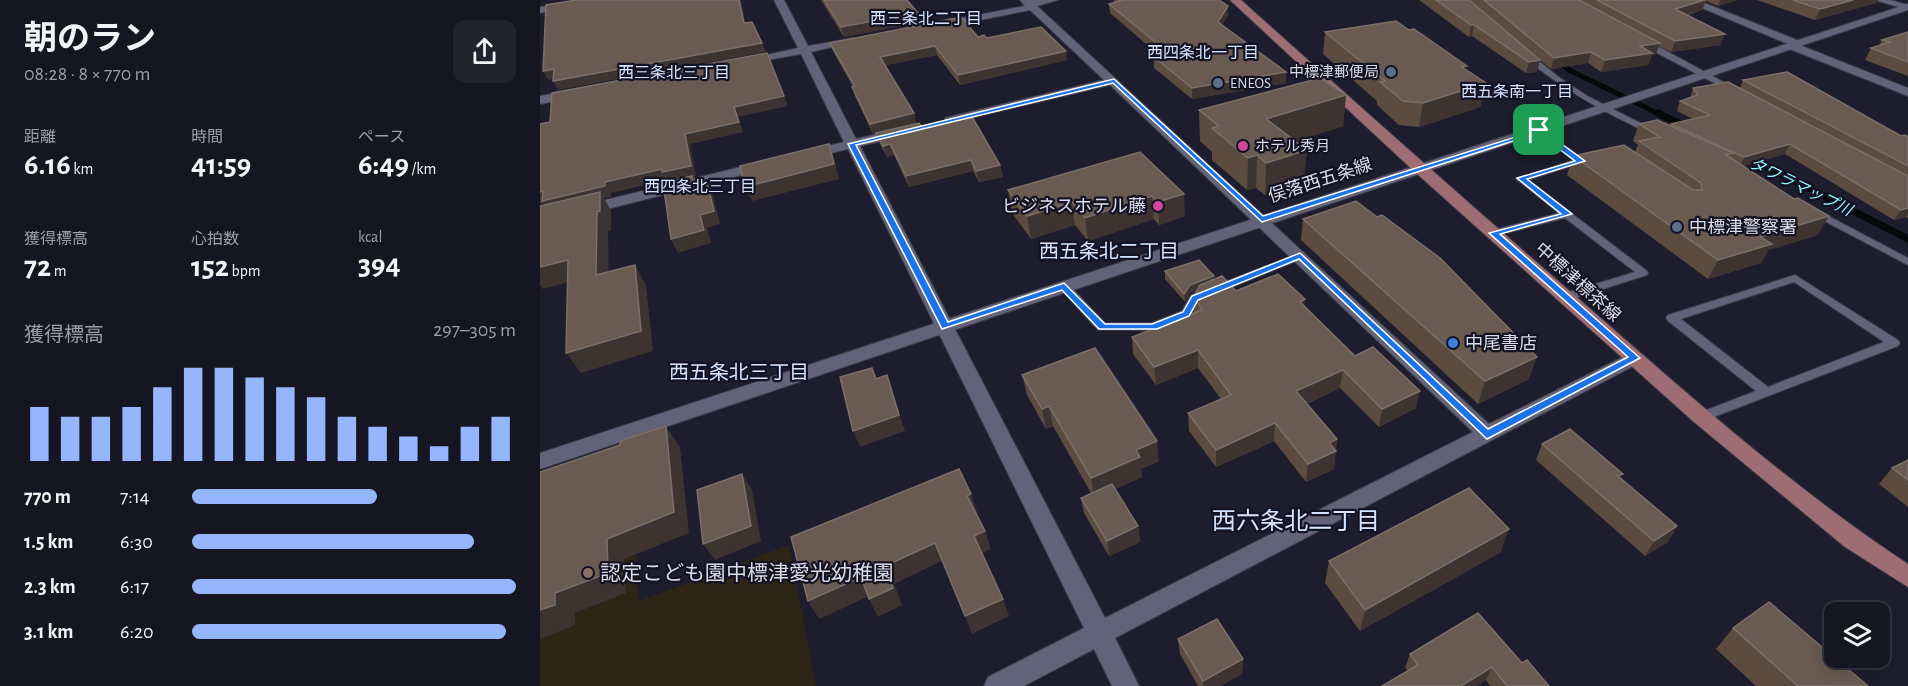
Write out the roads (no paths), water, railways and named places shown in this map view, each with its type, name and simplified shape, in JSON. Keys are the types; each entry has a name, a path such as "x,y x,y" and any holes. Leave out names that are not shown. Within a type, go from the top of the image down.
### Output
{"main road":[{"name":"中標津標茶線","path":"1235,0 1420,169 1701,417 1853,540 1908,577"}],"street":[{"path":"540,10 603,0"},
{"path":"779,0 1126,686"},
{"path":"930,26 1053,0"},
{"path":"1688,0 1908,92"},
{"path":"1880,0 1905,10"},
{"path":"1029,4 1114,81 1487,434"},
{"name":"俣落西五条線","path":"540,461 1262,220 1905,10"},
{"path":"734,63 861,39"},
{"path":"932,125 1114,81"},
{"path":"540,100 586,92"},
{"path":"540,221 909,130"},
{"path":"997,686 1635,358"}],"lane":[{"path":"1635,37 1746,96"},
{"path":"1524,52 1560,84 1663,135"},
{"path":"1539,130 1581,161"},
{"path":"1566,297 1643,273 1521,178 1592,159"},
{"path":"1804,206 1908,261"},
{"path":"1494,233 1568,214"},
{"path":"1064,286 1102,327 1153,327 1186,314 1195,298 1300,256"},
{"path":"1701,417 1894,343 1795,278 1672,318 1766,392"}],"waterway":[{"name":"タワラマップ川","path":"1557,61 1569,70 1661,115"},
{"name":"タワラマップ川","path":"1658,113 1686,127"},
{"name":"タワラマップ川","path":"1747,157 1908,239"}],"place":[{"name":"中標津郵便局","path":"1391,72"},
{"name":"ENEOS","path":"1218,83"},
{"name":"ホテル秀月","path":"1243,146"},
{"name":"ビジネスホテル藤","path":"1158,206"},
{"name":"中標津警察署","path":"1677,227"},
{"name":"中尾書店","path":"1453,343"},
{"name":"認定こども園中標津愛光幼稚園","path":"588,573"}],"district":[{"name":"西三条北二丁目","path":"926,18"},
{"name":"西四条北一丁目","path":"1203,52"},
{"name":"西三条北三丁目","path":"674,72"},
{"name":"西五条南一丁目","path":"1517,91"},
{"name":"西四条北三丁目","path":"700,186"},
{"name":"西五条北二丁目","path":"1109,251"},
{"name":"西五条北三丁目","path":"739,372"},
{"name":"西六条北二丁目","path":"1296,521"}]}
